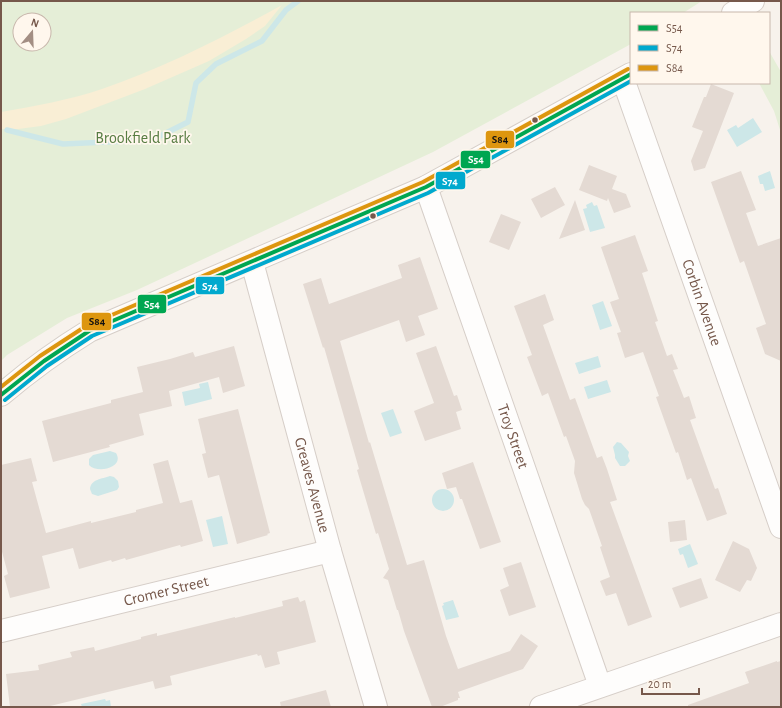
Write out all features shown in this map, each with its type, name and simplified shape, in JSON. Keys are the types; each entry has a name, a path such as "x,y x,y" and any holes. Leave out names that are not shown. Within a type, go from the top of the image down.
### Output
{"street":[{"path":"735,12 753,1"},
{"path":"1,395 30,370 89,331 426,187 627,77"},
{"name":"Corbin Avenue","path":"627,77 781,526"},
{"name":"Troy Street","path":"426,187 600,686"},
{"name":"Greaves Avenue","path":"252,262 330,550 376,707"},
{"name":"Cromer Street","path":"1,631 330,550"},
{"path":"541,707 781,624"}],"green space":[{"name":"Brookfield Park","path":"1,1 702,1 685,12 630,12 630,45 433,152 137,290 67,318 7,355 1,361"},
{"path":"770,53 781,72 781,133 774,111 760,84 770,84"}],"sand":[{"path":"282,5 265,26 209,61 145,89 66,119 41,126 18,129 1,129 1,112 39,105 102,89 149,71 194,51"}],"water":[{"path":"753,118 762,132 737,147 727,130 736,125 738,128"},
{"path":"770,171 775,188 765,191 763,184 760,184 758,176"},
{"path":"592,202 594,206 597,205 605,228 590,232 583,209 587,208 586,205"},
{"path":"603,301 612,326 600,330 592,305"},
{"path":"598,356 601,367 579,374 575,363"},
{"path":"607,380 611,392 588,399 584,387"},
{"path":"208,382 212,399 185,406 182,392 200,388 199,384"},
{"path":"393,409 402,433 390,437 381,413"},
{"path":"617,442 621,443 629,452 628,456 630,461 625,466 620,466 615,458 613,447"},
{"path":"110,451 116,453 118,458 114,466 98,469 89,465 89,459 93,455"},
{"path":"110,476 114,477 118,481 119,487 117,490 98,496 92,494 90,489 92,483"},
{"path":"443,489 447,490 453,496 453,504 447,510 443,511 439,510 433,504 432,500 433,496 439,490"},
{"path":"222,516 228,544 213,547 206,520"},
{"path":"690,544 698,564 688,568 683,554 680,555 678,549"},
{"path":"453,600 459,617 446,620 442,606 444,605 443,603"},
{"path":"105,699 106,701 110,700 111,707 82,707 81,704"}],"building":[{"path":"711,84 734,93 705,168 694,171 691,161 703,131 692,127"},
{"path":"589,165 617,176 612,189 626,194 631,207 614,213 608,198 607,201 579,190"},
{"path":"741,171 756,210 746,213 758,246 781,238 781,361 765,354 756,328 766,324 744,261 740,263 711,182"},
{"path":"555,187 565,205 541,218 531,199"},
{"path":"575,200 585,230 559,239"},
{"path":"501,214 521,222 509,250 489,242"},
{"path":"635,235 648,271 642,273 658,321 655,322 667,356 672,354 678,369 673,370 684,398 689,396 696,418 690,420 715,489 718,488 727,514 707,521 691,478 687,480 678,452 676,453 656,397 659,396 643,352 625,358 617,333 621,332 610,302 619,299 601,247"},
{"path":"420,257 438,309 418,316 425,335 406,342 399,320 340,341 369,443 370,442 407,565 424,560 446,636 458,669 510,651 521,634 538,646 523,669 458,692 460,698 458,698 458,700 440,707 432,707 404,631 388,580 383,578 389,569 378,533 376,534 324,347 323,348 303,284 321,278 329,304 402,278 398,265"},
{"path":"545,294 554,320 543,325 570,400 575,398 597,458 602,456 607,469 617,500 610,502 652,617 628,626 616,593 606,596 600,581 610,577 600,547 602,546 589,509 582,499 574,473 575,461 566,436 564,437 548,393 542,396 527,357 532,355 514,306"},
{"path":"234,346 245,386 223,393 219,377 169,391 172,406 139,414 144,435 109,445 110,447 53,462 42,421 111,403 111,400 143,392 137,367 193,352 195,357"},
{"path":"436,346 454,396 457,395 462,410 456,412 461,429 425,441 414,411 434,403 416,353"},
{"path":"238,409 270,533 267,534 268,535 237,544 219,475 208,478 202,454 206,453 198,419"},
{"path":"31,458 37,481 32,482 46,533 91,521 91,523 136,512 136,510 163,503 153,464 168,460 180,503 192,500 203,541 181,547 180,545 126,560 125,558 112,562 111,560 79,569 73,548 42,556 50,588 10,598 4,576 8,574 1,548 1,465"},
{"path":"473,462 501,542 480,549 462,499 460,499 456,487 447,489 442,473"},
{"path":"685,520 687,540 670,542 668,522"},
{"path":"733,541 749,549 757,568 751,581 747,580 740,592 715,580"},
{"path":"521,562 536,607 509,616 500,590 509,586 503,568"},
{"path":"701,578 708,598 680,608 672,588"},
{"path":"298,597 300,602 305,600 316,642 277,652 280,664 265,668 261,655 258,656 257,654 170,676 172,685 155,689 153,681 46,707 10,707 6,674 39,670 38,665 72,657 70,652 94,647 95,651 141,639 141,637 157,633 157,636 235,618 283,606 282,601"},
{"path":"781,661 781,707 688,707 688,705 749,683 745,672"},
{"path":"326,690 331,707 281,707 280,702"}],"waterway":[{"path":"7,130 63,144 152,140 188,122 196,83 216,64 262,41 286,10 298,1"}],"transit line":[{"name":"S84","path":"1,387 40,356 86,326 423,182 628,69"},
{"name":"S54","path":"1,395 44,361 89,331 426,187 630,75"},
{"name":"S74","path":"5,400 47,366 92,336 428,193 630,82"}]}
